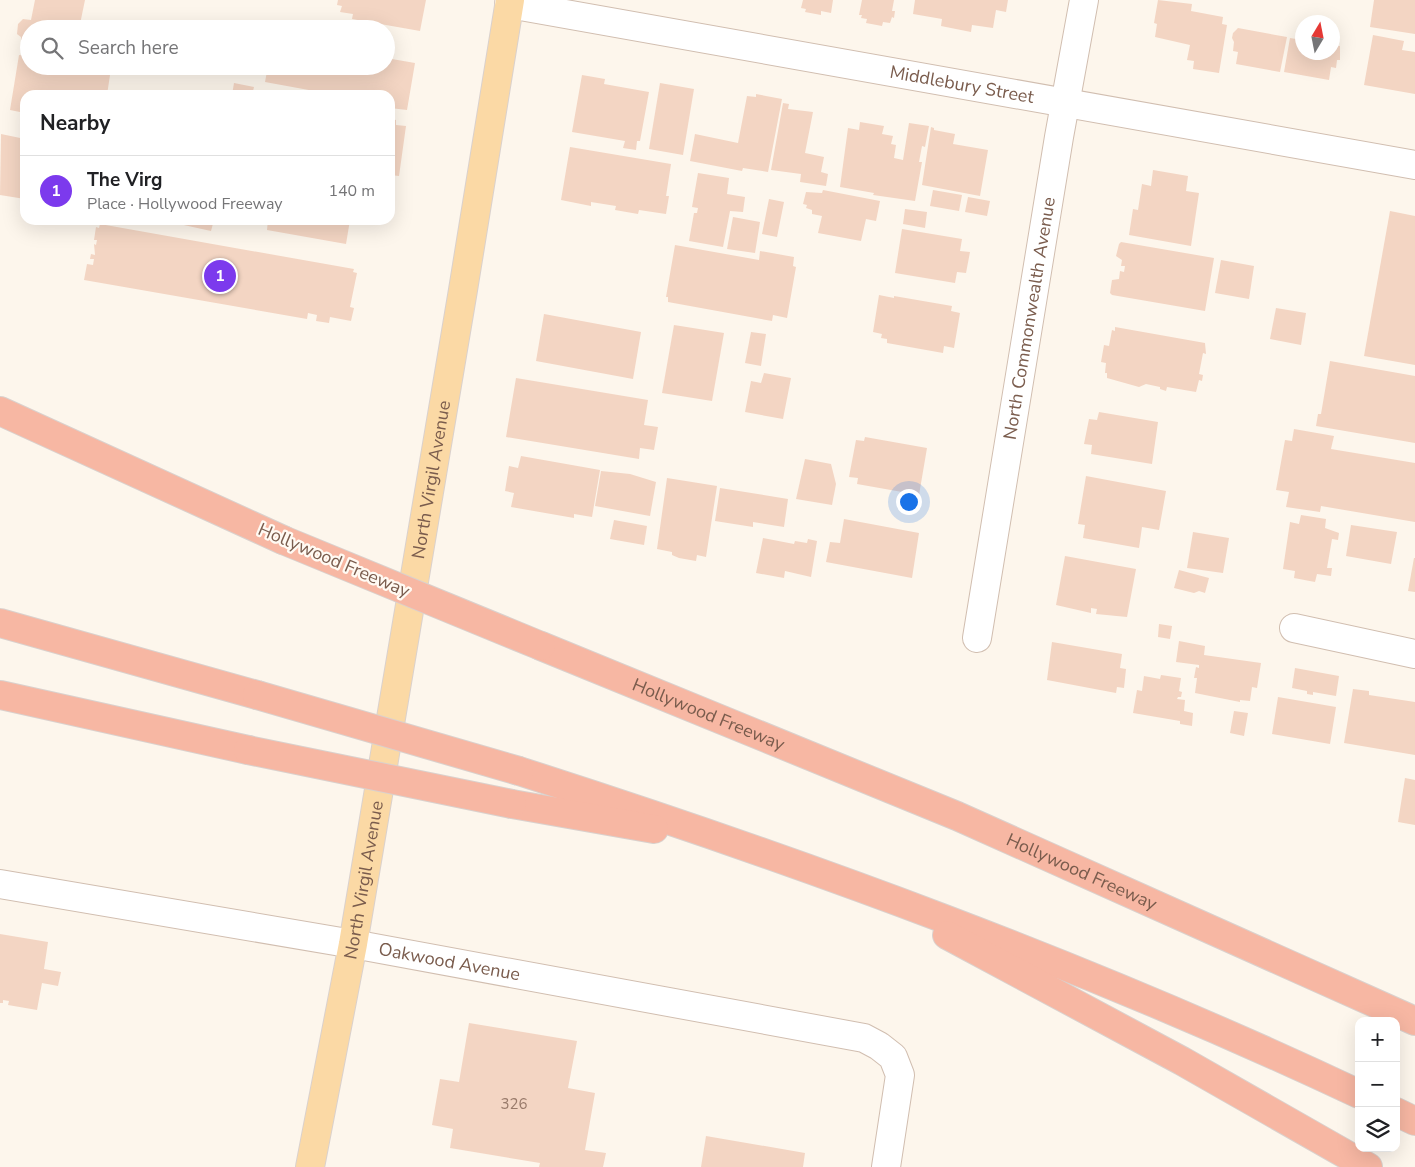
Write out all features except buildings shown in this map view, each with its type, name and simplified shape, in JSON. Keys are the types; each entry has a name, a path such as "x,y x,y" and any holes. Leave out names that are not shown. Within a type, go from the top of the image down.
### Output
{"highway":[{"name":"Hollywood Freeway","path":"0,411 283,540 966,820 1354,992 1415,1021"},
{"path":"0,623 519,771 744,845 847,881 1065,964 1201,1022 1349,1090"},
{"path":"0,695 248,750 512,804 744,845"},
{"path":"847,881 1182,1061 1368,1167"},
{"path":"1400,1114 1415,1121"}],"main road":[{"name":"North Virgil Avenue","path":"310,1167 353,944 463,290 509,2"}],"street":[{"name":"North Commonwealth Avenue","path":"977,638 1084,0"},
{"name":"Middlebury Street","path":"509,2 1415,165"},
{"path":"1294,628 1415,654"},
{"name":"Oakwood Avenue","path":"0,884 353,944 864,1038 880,1046 893,1057 900,1075 886,1167"}],"place":[{"name":"The Virg","path":"220,276"}]}
